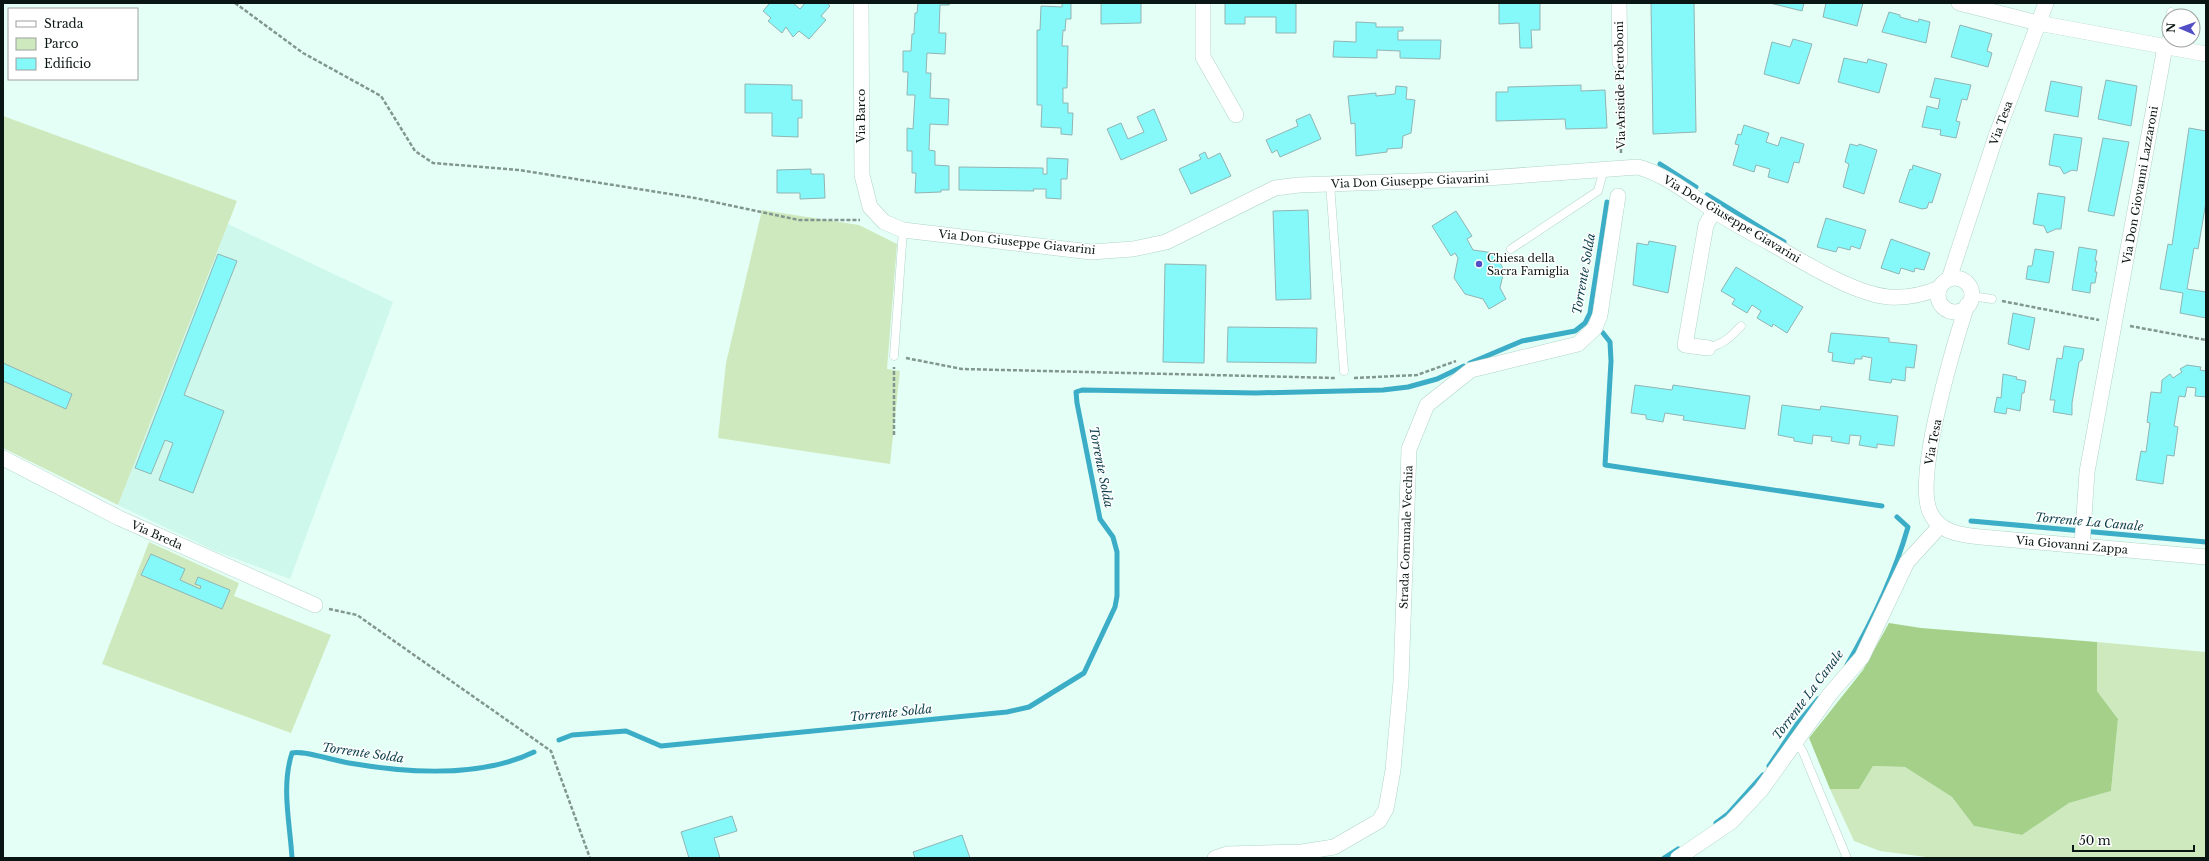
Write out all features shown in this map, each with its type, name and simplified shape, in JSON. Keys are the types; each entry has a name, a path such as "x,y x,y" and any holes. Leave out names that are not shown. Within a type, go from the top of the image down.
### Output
{"street":[{"name":"Via Barco","path":"861,3 862,175 870,207 884,222"},
{"path":"1203,3 1203,57 1236,115"},
{"name":"Via Aristide Pietroboni","path":"1619,3 1620,62"},
{"path":"1958,3 2038,23 2161,46"},
{"name":"Via Tesa","path":"1944,284 1962,245 1987,162 2046,3"},
{"name":"Via Don Giovanni Lazzaroni","path":"2082,544 2087,472 2165,48"},
{"path":"2171,48 2206,54"},
{"name":"Via Don Giuseppe Giavarini","path":"884,222 903,230 1091,252 1133,249 1166,242 1275,188 1299,185 1473,179 1638,167 1651,171 1695,196 1714,211 1820,272 1868,292 1889,297 1919,296 1944,284"},
{"name":"Strada Comunale Vecchia","path":"1215,858 1227,854 1302,852 1334,847 1379,821 1386,809 1393,770 1401,681 1409,449 1427,405 1471,370 1578,344 1595,328 1600,314 1618,196"},
{"path":"1708,348 1685,344 1706,224 1714,211"},
{"name":"Via Tesa","path":"1962,245 1965,281"},
{"path":"1946,309 1959,311 1969,301 1969,286 1965,281 1955,278 1944,284 1938,298 1946,309 1958,334"},
{"name":"Via Don Giuseppe Giavarini","path":"1919,296 1946,309"},
{"name":"Via Tesa","path":"1940,526 1930,512 1926,487 1928,455 1958,334 1969,301"},
{"name":"Via Breda","path":"3,458 119,518 314,605"},
{"path":"1678,858 1731,822 1761,790 1830,694 1862,657 1907,562 1940,526"},
{"name":"Via Giovanni Zappa","path":"1940,526 1956,534 2082,544 2206,558"}],"lane":[{"path":"1511,249 1598,192 1604,169"},
{"path":"1330,184 1345,375"},
{"path":"894,356 903,230"},
{"path":"1969,301 1992,299"},
{"path":"1708,348 1720,345 1730,338 1741,326"},
{"path":"1796,741 1803,752 1847,858"}],"path":[{"path":"235,3 303,53 381,96 415,152 433,163 519,170 680,195 799,220 860,220 866,224"},
{"name":"Via Aristide Pietroboni","path":"1620,62 1622,168"},
{"path":"1992,299 2206,340"},
{"path":"894,435 894,356 962,369 1345,375 1417,375 1464,358 1471,370"},
{"path":"314,605 357,615 551,751 590,858"}],"shaded area":[{"path":"228,224 393,302 290,579 213,550 118,505"}],"green space":[{"path":"3,116 237,201 118,505 3,448"},
{"path":"762,210 859,225 897,244 887,369 900,371 890,464 718,438 726,363"},
{"path":"149,542 239,583 234,596 331,635 291,733 102,664"},
{"path":"1889,623 1921,628 2097,642 2097,691 2118,719 2111,791 2069,803 2022,835 1974,826 1952,797 1905,767 1873,766 1859,789 1830,789 1809,738 1863,670"},
{"path":"2097,642 2206,652 2206,858 1934,858 1880,851 1854,841 1830,789 1859,789 1873,766 1905,767 1952,797 1974,826 2022,835 2069,803 2111,791 2118,719 2097,691"}],"building":[{"path":"770,3 793,3 800,9 805,3 827,3 830,6 821,16 826,20 809,39 799,31 793,37 786,27 782,33 768,21 771,18 763,11"},
{"path":"918,3 950,3 949,5 940,5 939,33 946,33 945,54 927,53 926,73 931,73 930,98 949,99 948,125 930,124 929,150 935,151 935,165 949,166 949,190 941,190 941,192 915,193 916,173 912,173 912,151 907,151 907,128 913,129 915,95 907,95 908,72 903,72 903,51 911,51 912,34 914,34 915,13 917,13"},
{"path":"1062,3 1071,3 1071,19 1066,19 1065,31 1063,30 1062,46 1068,46 1067,88 1063,88 1063,103 1068,103 1068,113 1073,113 1072,135 1061,134 1061,128 1041,127 1042,105 1037,105 1037,30 1040,30 1041,6 1062,7"},
{"path":"1101,3 1141,3 1141,23 1101,24"},
{"path":"1225,3 1296,3 1296,33 1276,33 1276,17 1245,17 1245,24 1225,24"},
{"path":"1499,3 1540,3 1540,30 1531,30 1532,48 1520,48 1519,23 1499,24"},
{"path":"1651,3 1694,3 1696,132 1653,134"},
{"path":"1770,3 1804,3 1802,11"},
{"path":"1826,3 1863,3 1857,26 1823,17"},
{"path":"1889,12 1918,22 1919,19 1930,22 1926,43 1882,32"},
{"path":"1356,22 1376,23 1376,27 1403,27 1403,31 1398,31 1398,40 1441,40 1440,59 1400,58 1400,51 1377,50 1377,58 1333,57 1334,41 1356,42"},
{"path":"1960,25 1992,34 1987,51 1992,53 1988,67 1951,57"},
{"path":"1793,39 1812,44 1799,84 1764,74 1772,42 1790,47"},
{"path":"1844,58 1867,63 1868,59 1887,64 1879,93 1838,82"},
{"path":"1935,78 1971,85 1967,100 1962,99 1956,121 1960,122 1956,138 1940,135 1941,130 1922,127 1927,106 1938,109 1940,99 1930,97"},
{"path":"2106,80 2137,86 2131,126 2098,119"},
{"path":"2051,81 2082,87 2078,117 2045,111"},
{"path":"745,84 792,85 792,100 802,100 802,118 798,118 798,137 772,136 772,113 745,113"},
{"path":"1581,85 1581,91 1605,90 1607,128 1566,129 1565,119 1496,121 1496,92 1508,92 1508,87"},
{"path":"1396,86 1407,87 1406,99 1415,100 1411,133 1403,136 1402,148 1387,149 1387,152 1356,156 1355,123 1351,124 1348,96 1376,93 1376,96 1395,94"},
{"path":"1154,109 1167,140 1121,160 1107,129 1121,123 1128,139 1144,132 1137,117"},
{"path":"1310,114 1321,139 1280,157 1277,150 1272,153 1266,140 1298,126 1296,120"},
{"path":"1744,125 1769,133 1766,142 1778,146 1781,137 1804,144 1799,163 1794,162 1788,183 1768,177 1770,169 1756,165 1754,172 1733,165 1739,145 1735,144 1738,134 1741,135"},
{"path":"2189,128 2206,131 2206,202 2198,249 2194,248 2187,289 2206,292 2206,318 2180,313 2183,293 2160,289 2168,244 2172,245"},
{"path":"2054,134 2082,138 2077,171 2072,170 2064,174 2060,167 2049,165"},
{"path":"2103,138 2129,142 2114,216 2088,211"},
{"path":"1850,144 1858,146 1859,144 1877,150 1864,194 1843,187 1849,164 1845,162"},
{"path":"1205,152 1208,159 1220,153 1231,176 1191,194 1179,169 1201,159 1199,155"},
{"path":"1047,158 1068,159 1067,179 1061,179 1061,199 1046,198 1046,189 1033,189 1034,191 959,190 959,167 1043,168 1043,174 1047,174"},
{"path":"1913,165 1941,174 1932,203 1929,202 1927,208 1922,209 1899,202 1910,169 1912,170"},
{"path":"811,169 811,174 824,174 825,198 800,199 800,193 777,193 777,170"},
{"path":"2038,193 2065,197 2061,229 2056,229 2047,233 2044,226 2033,224"},
{"path":"1308,210 1311,299 1276,300 1273,211"},
{"name":"Chiesa della Sacra Famiglia","path":"1456,211 1472,236 1467,239 1473,250 1494,253 1504,270 1500,288 1506,299 1489,309 1483,299 1465,294 1454,278 1458,258 1455,253 1451,256 1432,226"},
{"path":"1826,218 1866,230 1860,249 1851,246 1850,250 1838,247 1836,252 1817,247"},
{"path":"1891,239 1930,253 1924,270 1915,268 1914,272 1901,268 1899,274 1881,268"},
{"path":"1649,241 1676,246 1668,293 1633,285 1637,243 1648,245"},
{"path":"2079,247 2097,250 2095,272 2097,272 2095,283 2091,283 2090,293 2072,290"},
{"path":"2035,249 2054,252 2049,283 2026,279 2028,266 2032,266"},
{"path":"218,254 237,261 184,395 224,411 193,493 159,480 173,443 165,440 151,474 135,468"},
{"path":"1165,264 1206,265 1204,363 1163,362"},
{"path":"1736,267 1803,307 1787,333 1773,324 1772,327 1757,318 1761,311 1752,305 1747,313 1732,304 1735,299 1721,291"},
{"path":"2013,313 2035,318 2029,350 2008,344"},
{"path":"1228,327 1317,328 1316,363 1227,362"},
{"path":"1831,333 1889,338 1889,342 1917,345 1914,368 1906,367 1905,381 1892,379 1891,383 1869,380 1872,358 1862,356 1862,359 1855,359 1854,364 1832,361 1833,353 1828,352"},
{"path":"2064,346 2084,349 2082,360 2079,362 2072,403 2072,415 2053,412 2055,400 2050,400 2057,358 2062,359"},
{"path":"3,363 72,394 66,409 3,381"},
{"path":"2187,365 2201,367 2200,370 2206,371 2206,397 2195,396 2196,388 2187,387 2185,397 2179,396 2174,426 2178,427 2174,456 2167,455 2163,484 2136,480 2141,451 2146,452 2150,423 2147,422 2151,392 2161,393 2162,380 2170,374 2173,378 2182,372 2180,369"},
{"path":"2003,374 2017,377 2016,379 2026,381 2024,393 2022,393 2020,411 2007,408 2006,414 1994,412 1997,397 2001,398"},
{"path":"1635,385 1672,390 1673,385 1750,396 1745,429 1683,420 1684,416 1665,413 1663,422 1646,419 1646,415 1631,413"},
{"path":"1782,405 1820,410 1821,406 1898,416 1894,446 1877,444 1877,448 1859,445 1861,436 1850,435 1849,444 1831,441 1832,437 1813,435 1812,444 1794,441 1794,438 1778,435"},
{"path":"151,554 185,569 180,580 200,589 201,586 195,584 198,577 230,590 222,609 141,575"},
{"path":"732,816 737,831 714,838 720,858 689,858 681,832"},
{"path":"962,835 970,858 915,858 913,852"}],"waterway":[{"name":"Torrente Solda","path":"1660,164 1696,187"},
{"name":"Torrente Solda","path":"1707,195 1784,242"},
{"name":"Torrente Solda","path":"1470,363 1522,341 1575,331 1585,323 1590,313 1607,202"},
{"path":"1603,333 1610,342 1611,361 1605,465 1882,506"},
{"name":"Torrente Solda","path":"559,740 572,735 626,731 661,746 1007,712 1029,707 1084,673 1115,607 1117,596 1117,552 1113,537 1100,519 1076,392 1082,390 1256,393 1383,390 1408,387 1437,379 1464,366"},
{"name":"Torrente La Canale","path":"1847,665 1882,598 1896,563 1908,527 1897,517"},
{"name":"Torrente La Canale","path":"1971,521 2206,542"},
{"name":"Torrente La Canale","path":"1769,766 1798,723 1818,699"},
{"name":"Torrente Solda","path":"292,858 287,805 287,779 292,753 304,753 343,762 395,769 443,771 467,770 490,766 513,760 534,752"},
{"name":"Torrente La Canale","path":"1716,823 1728,814 1763,775"},
{"name":"Torrente La Canale","path":"1664,858 1678,849"}],"place":[{"name":"Chiesa della Sacra Famiglia","path":"1479,264"}]}
